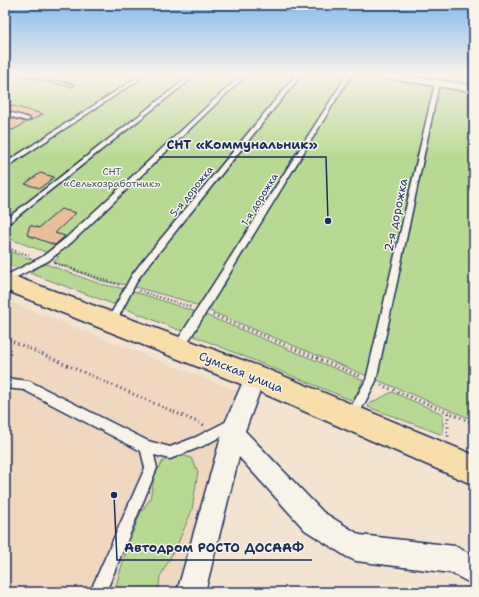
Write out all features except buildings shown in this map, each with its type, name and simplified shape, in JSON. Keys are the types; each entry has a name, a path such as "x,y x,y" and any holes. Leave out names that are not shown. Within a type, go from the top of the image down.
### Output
{"main road":[{"name":"Сумская улица","path":"5,281 255,377 352,417 473,471"}],"street":[{"path":"191,592 230,429 255,377"},
{"path":"230,429 314,521 356,548 455,560 474,571"}],"lane":[{"path":"5,166 101,103"},
{"path":"5,224 158,103"},
{"path":"5,281 45,260 69,240 214,103"},
{"name":"5-я дорожка","path":"112,321 129,288 144,264 276,103"},
{"name":"1-я дорожка","path":"179,347 331,103"},
{"name":"2-я дорожка","path":"352,417 371,381 433,103"},
{"path":"5,113 27,119"},
{"path":"5,383 26,385 146,447 170,453 230,429"},
{"path":"98,592 151,468 146,447"}],"path":[{"path":"5,248 201,310 474,423"},
{"path":"5,338 230,429"},
{"path":"448,413 448,437 454,440"}],"shaded area":[{"path":"5,300 252,397 196,592 5,592"}],"green space":[{"name":"СНТ «Сельхозработник»","path":"5,103 474,103 474,420 183,300 127,285 102,281 53,262 59,257 5,237"},
{"path":"5,250 37,261 19,268 5,264"},
{"path":"46,264 100,284 125,289 119,301 113,304 30,273 31,270"},
{"path":"132,291 196,312 186,328 181,331 124,308 124,305"},
{"path":"203,314 363,380 357,393 351,400 194,336 192,331"},
{"path":"392,392 443,414 443,435 368,407 369,404"},
{"path":"181,455 191,458 198,471 192,510 178,543 160,577 158,592 114,592 129,542 140,514 150,499 155,474 163,461"}],"place":[{"name":"СНТ «Коммунальник»","path":"328,221"},
{"name":"Автодром РОСТО ДОСААФ","path":"114,495"}]}
